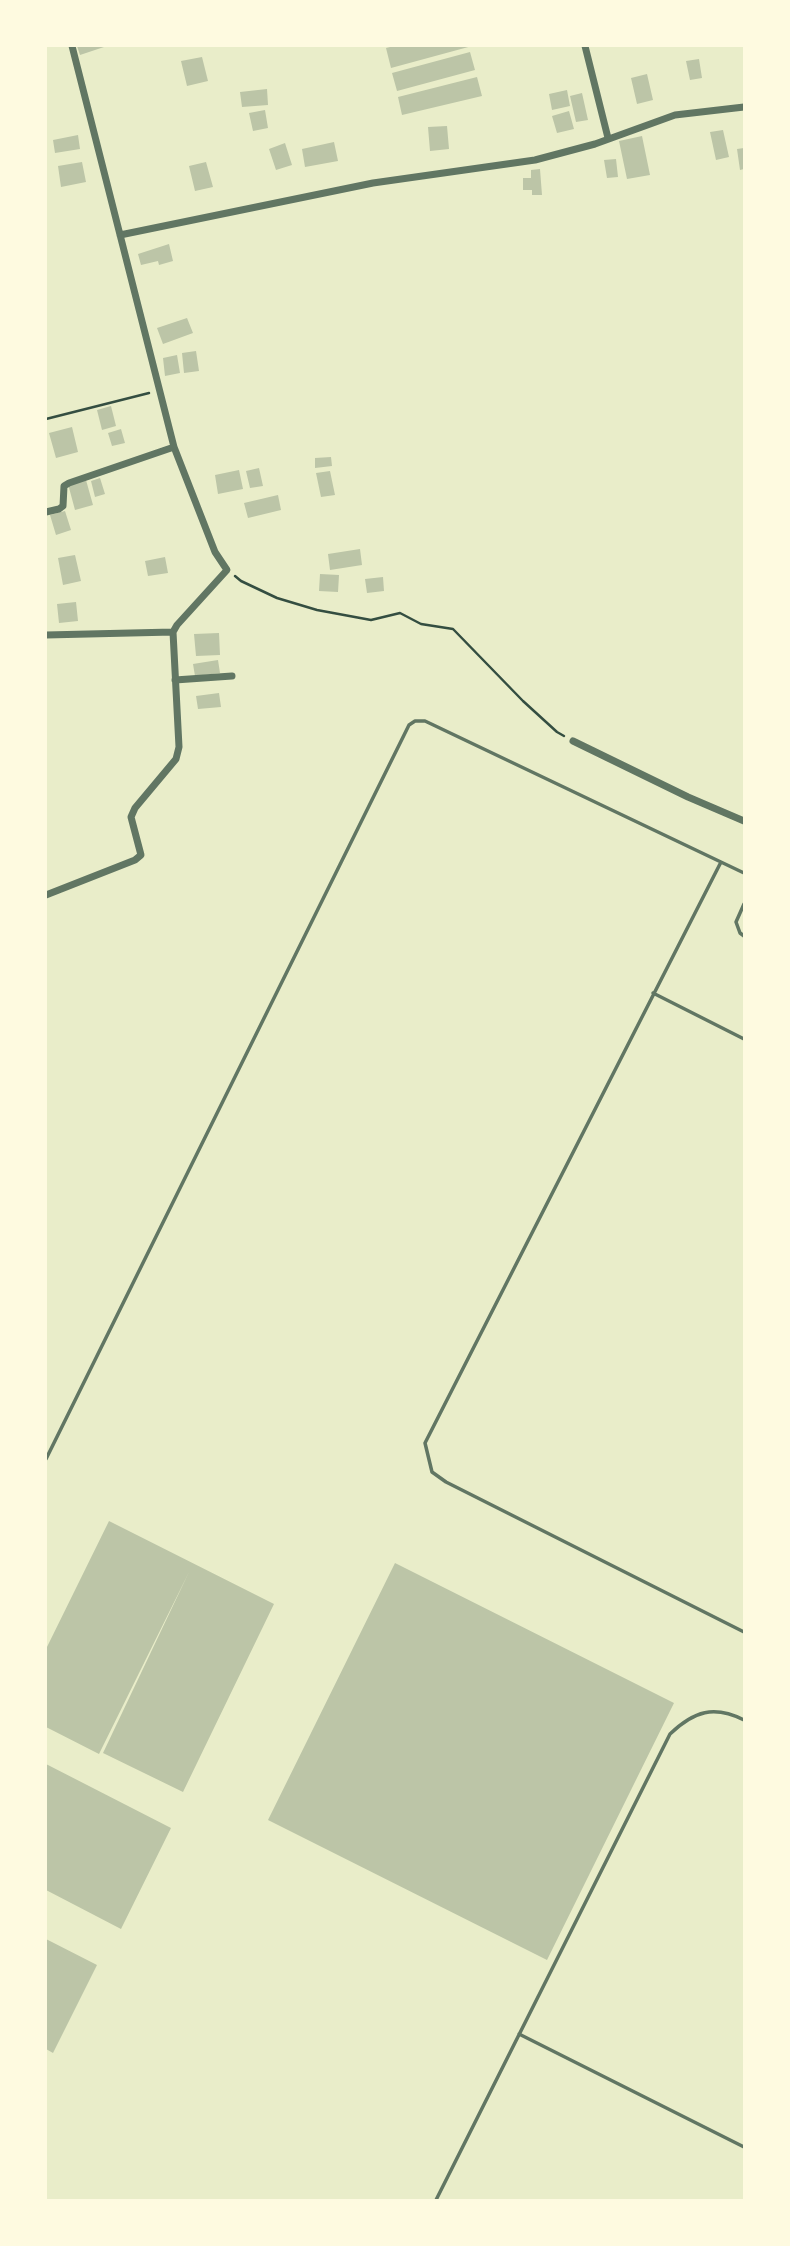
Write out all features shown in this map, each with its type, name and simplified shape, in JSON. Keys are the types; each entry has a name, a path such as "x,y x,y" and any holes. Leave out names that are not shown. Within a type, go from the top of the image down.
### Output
{"street":[{"path":"46,895 135,860 141,855 131,817 135,808 176,759 179,747 173,632 227,570 215,552 174,447 72,46"},
{"path":"585,46 608,138"},
{"path":"120,235 373,183 535,160 675,115 744,107"},
{"path":"46,512 63,506 62,490 69,483 174,447"},
{"path":"46,635 173,632"},
{"path":"175,680 232,676"},
{"path":"573,741 744,821"}],"lane":[{"path":"46,1459 409,725 415,721 425,721 744,873"},
{"path":"721,862 425,1443 432,1472 446,1482 744,1632"},
{"path":"744,904 736,922 744,936"},
{"path":"653,993 744,1039"},
{"path":"436,2200 670,1734 684,1720 701,1713 718,1711 744,1720"},
{"path":"519,2034 744,2147"}],"path":[{"path":"46,419 159,390"},
{"path":"227,570 241,581 277,598 317,610 371,620 397,613 421,624 453,629 538,715 557,732 573,741"}],"building":[{"path":"77,46 107,46 80,55"},
{"path":"472,46 391,68 386,48"},
{"path":"470,52 475,70 397,91 392,73"},
{"path":"202,57 208,81 187,86 181,61"},
{"path":"699,59 702,78 690,80 686,61"},
{"path":"647,74 653,100 637,104 631,78"},
{"path":"477,77 482,96 402,115 398,97"},
{"path":"267,89 268,105 242,107 240,92"},
{"path":"567,90 570,106 552,110 549,94"},
{"path":"582,93 588,120 576,122 570,96"},
{"path":"265,110 268,128 253,131 249,113"},
{"path":"569,111 574,129 557,133 552,116"},
{"path":"447,126 449,149 430,151 428,127"},
{"path":"723,130 729,157 716,160 710,132"},
{"path":"78,135 80,149 55,153 53,140"},
{"path":"642,136 650,175 627,179 619,141"},
{"path":"334,142 338,161 305,167 302,149"},
{"path":"285,143 292,165 276,170 269,149"},
{"path":"744,148 744,169 740,170 737,149"},
{"path":"616,159 618,177 607,178 604,160"},
{"path":"82,162 86,182 61,187 58,166"},
{"path":"206,162 213,187 195,191 189,166"},
{"path":"540,169 542,195 532,195 532,190 523,190 523,178 531,178 531,170"},
{"path":"169,244 173,261 159,265 158,261 141,265 138,254"},
{"path":"187,318 193,333 163,344 157,328"},
{"path":"196,351 199,371 184,373 182,353"},
{"path":"177,355 180,373 165,376 163,358"},
{"path":"111,406 116,426 102,430 97,410"},
{"path":"72,427 78,452 56,458 49,433"},
{"path":"121,429 125,443 112,446 108,433"},
{"path":"331,457 332,466 315,468 315,458"},
{"path":"259,468 263,486 250,488 246,471"},
{"path":"239,470 243,489 218,494 215,475"},
{"path":"330,471 335,495 321,497 316,473"},
{"path":"100,478 105,494 95,497 91,481"},
{"path":"86,480 93,505 75,510 68,484"},
{"path":"278,495 281,510 248,518 244,503"},
{"path":"65,511 71,530 56,535 50,515"},
{"path":"360,549 362,565 330,570 328,554"},
{"path":"75,555 81,581 63,585 58,558"},
{"path":"165,557 168,573 148,576 145,561"},
{"path":"320,574 339,575 338,592 319,591"},
{"path":"383,577 384,591 367,593 365,579"},
{"path":"76,602 78,621 59,623 57,604"},
{"path":"219,633 220,655 196,656 194,634"},
{"path":"218,660 220,673 195,676 193,664"},
{"path":"219,693 221,707 198,709 196,696"},
{"path":"109,1521 274,1604 183,1792 103,1753 189,1572 99,1754 46,1727 46,1649"},
{"path":"395,1563 674,1703 547,1960 268,1820"},
{"path":"46,1764 171,1828 121,1929 46,1890"},
{"path":"46,1939 97,1965 53,2053 46,2049"}]}
